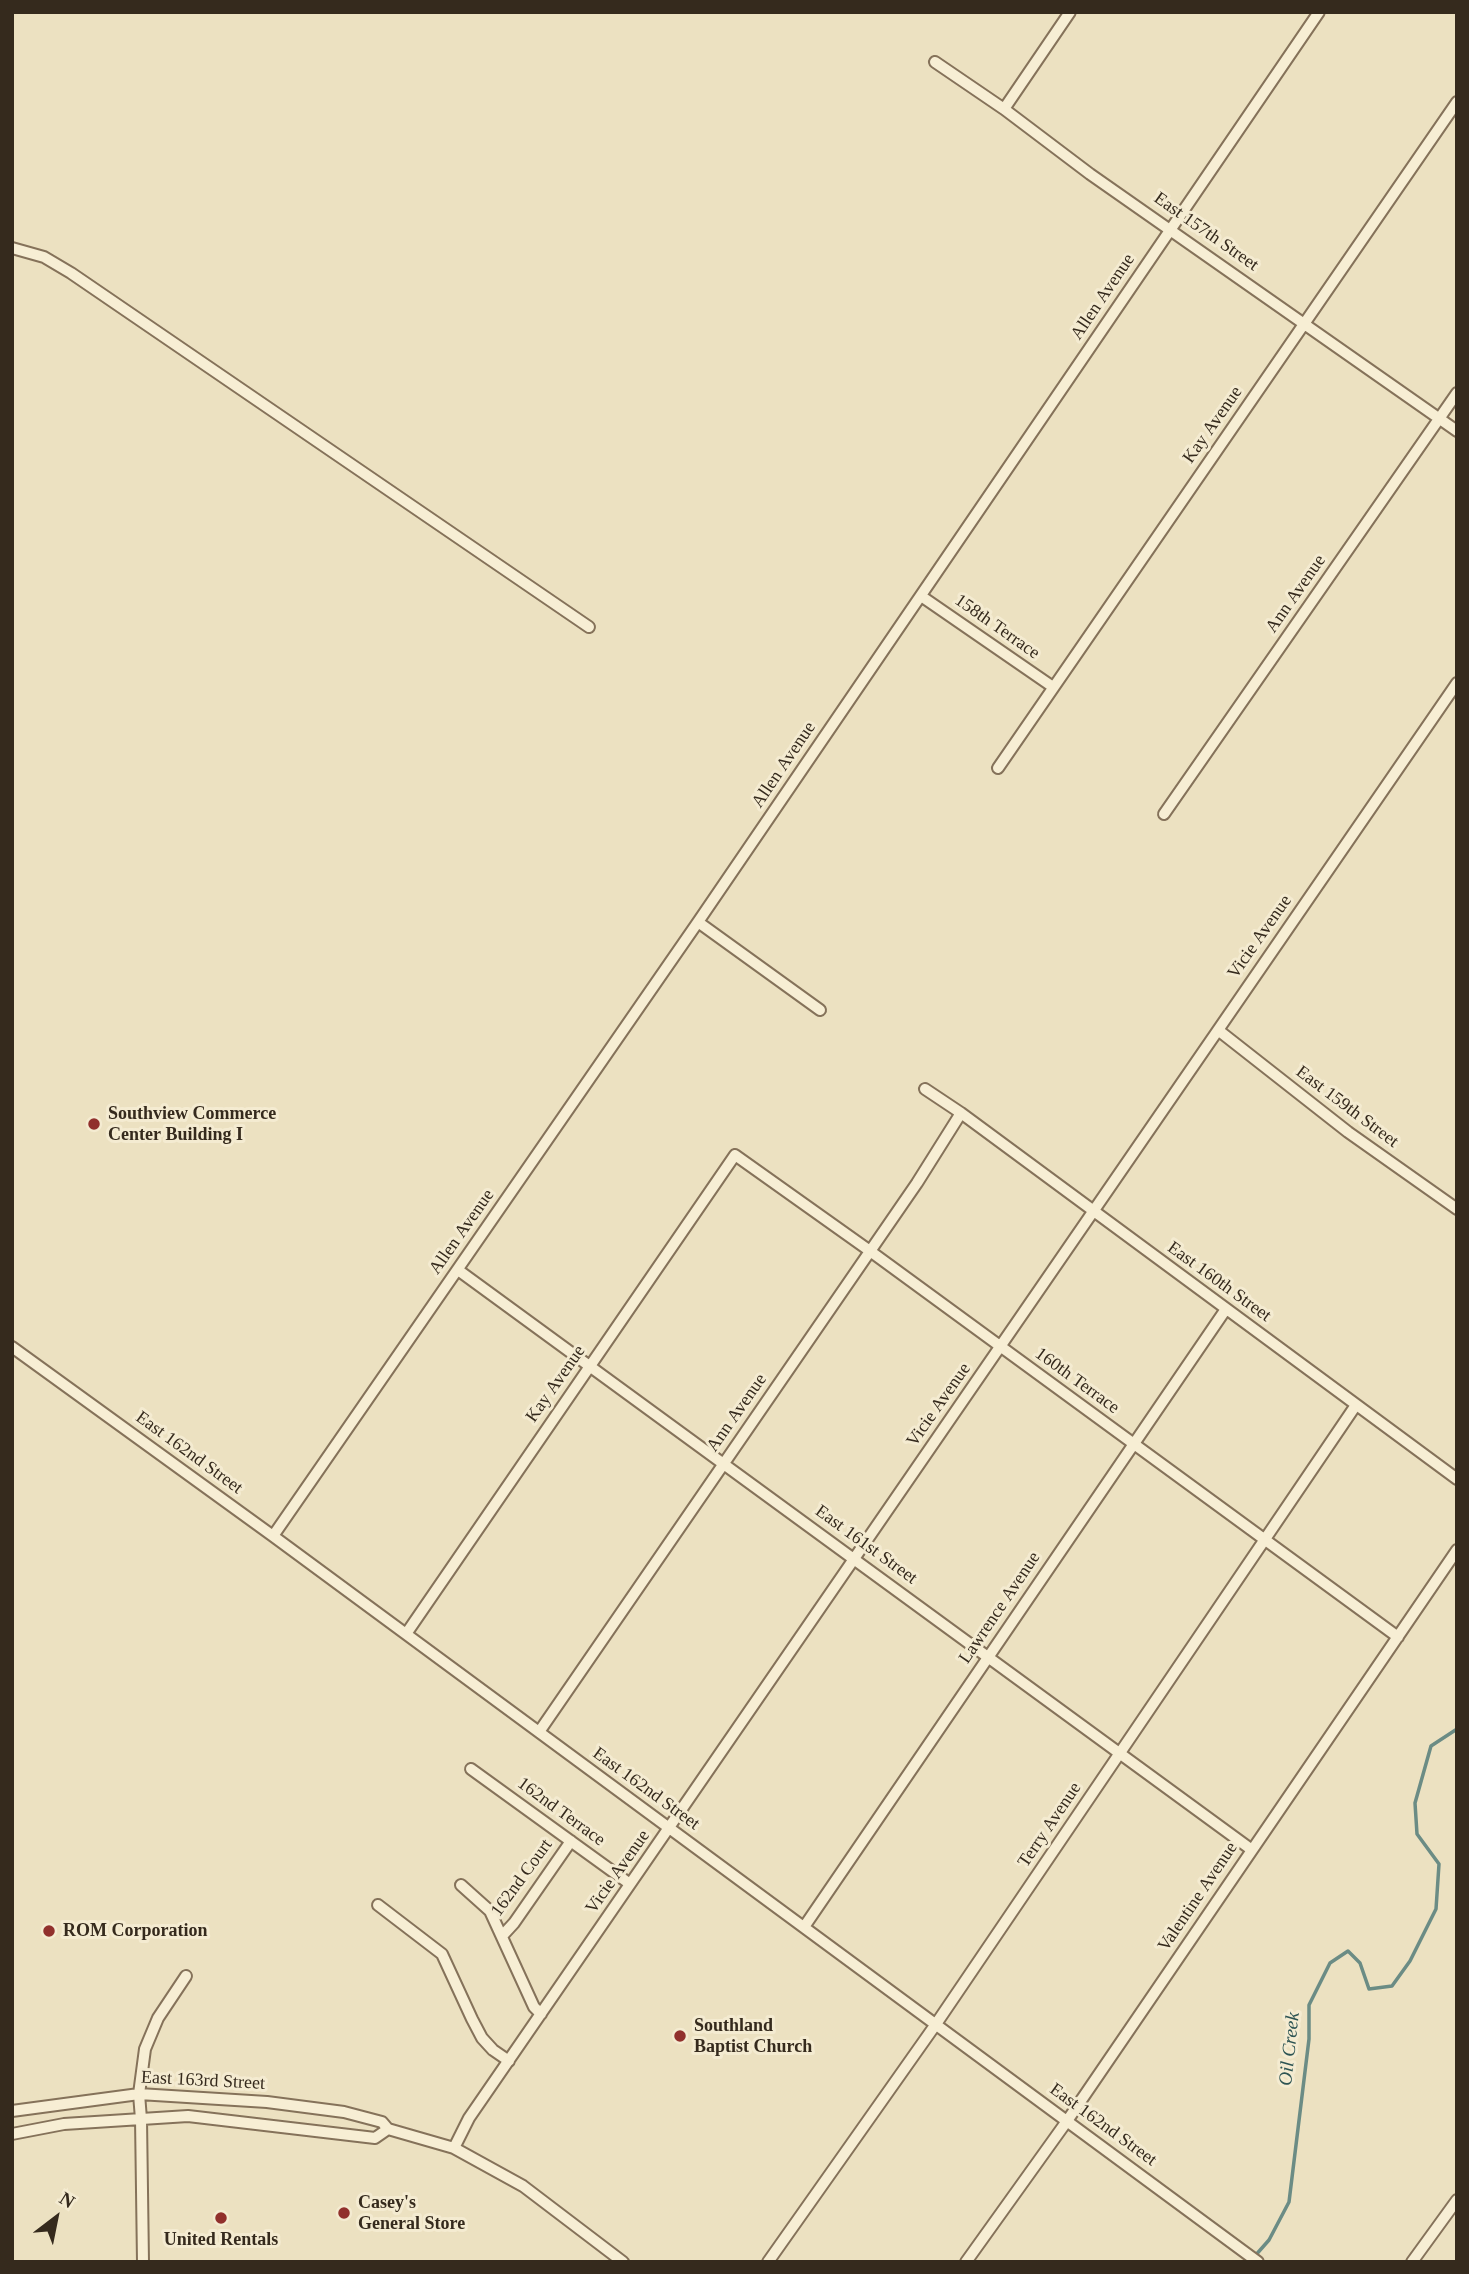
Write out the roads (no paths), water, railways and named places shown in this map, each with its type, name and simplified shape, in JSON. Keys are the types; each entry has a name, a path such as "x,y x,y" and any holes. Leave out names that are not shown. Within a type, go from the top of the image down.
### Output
{"street":[{"path":"1004,109 1070,12"},
{"name":"Allen Avenue","path":"273,1536 698,922 1320,12"},
{"name":"East 157th Street","path":"935,62 1457,432"},
{"name":"Kay Avenue","path":"998,768 1457,102"},
{"path":"12,248 44,257 71,273 589,627"},
{"name":"Ann Avenue","path":"1164,814 1457,393"},
{"name":"158th Terrace","path":"921,596 1053,687"},
{"name":"Vicie Avenue","path":"454,2148 469,2118 1457,683"},
{"path":"698,922 820,1010"},
{"name":"East 159th Street","path":"1218,1030 1348,1132 1457,1209"},
{"name":"East 160th Street","path":"925,1089 1457,1479"},
{"name":"Ann Avenue","path":"539,1732 917,1183 961,1113"},
{"name":"Kay Avenue","path":"406,1634 735,1155"},
{"name":"160th Terrace","path":"735,1155 1398,1637"},
{"name":"East 161st Street","path":"458,1270 1252,1850"},
{"name":"Lawrence Avenue","path":"804,1927 1226,1308"},
{"name":"East 162nd Street","path":"12,1347 273,1536 1258,2262"},
{"name":"Terry Avenue","path":"768,2262 936,2024 1356,1405"},
{"name":"Valentine Avenue","path":"966,2262 1067,2121 1457,1550"},
{"name":"162nd Terrace","path":"471,1769 630,1884"},
{"name":"162nd Court","path":"502,1936 571,1841"},
{"path":"461,1885 490,1911 534,2007 541,2014"},
{"path":"378,1905 442,1954 482,2038 509,2061"},
{"path":"143,2262 139,2094 145,2049 158,2018 186,1976"},
{"name":"East 163rd Street","path":"12,2111 139,2094 268,2102 344,2112 382,2122 388,2129 454,2148 523,2186 623,2262"},
{"name":"East 163rd Street","path":"12,2134 64,2124 188,2116 375,2138 388,2129"},
{"path":"1412,2262 1457,2200"}],"waterway":[{"name":"Oil Creek","path":"1254,2257 1269,2240 1289,2202 1309,2039 1309,2005 1330,1963 1348,1951 1360,1963 1369,1989 1392,1986 1410,1961 1436,1909 1439,1864 1417,1834 1415,1803 1431,1746 1457,1729"}],"place":[{"name":"Southview Commerce Center Building I","path":"94,1124"},
{"name":"ROM Corporation","path":"49,1931"},
{"name":"Southland Baptist Church","path":"680,2036"},
{"name":"Casey's General Store","path":"344,2213"},
{"name":"United Rentals","path":"221,2218"}]}
